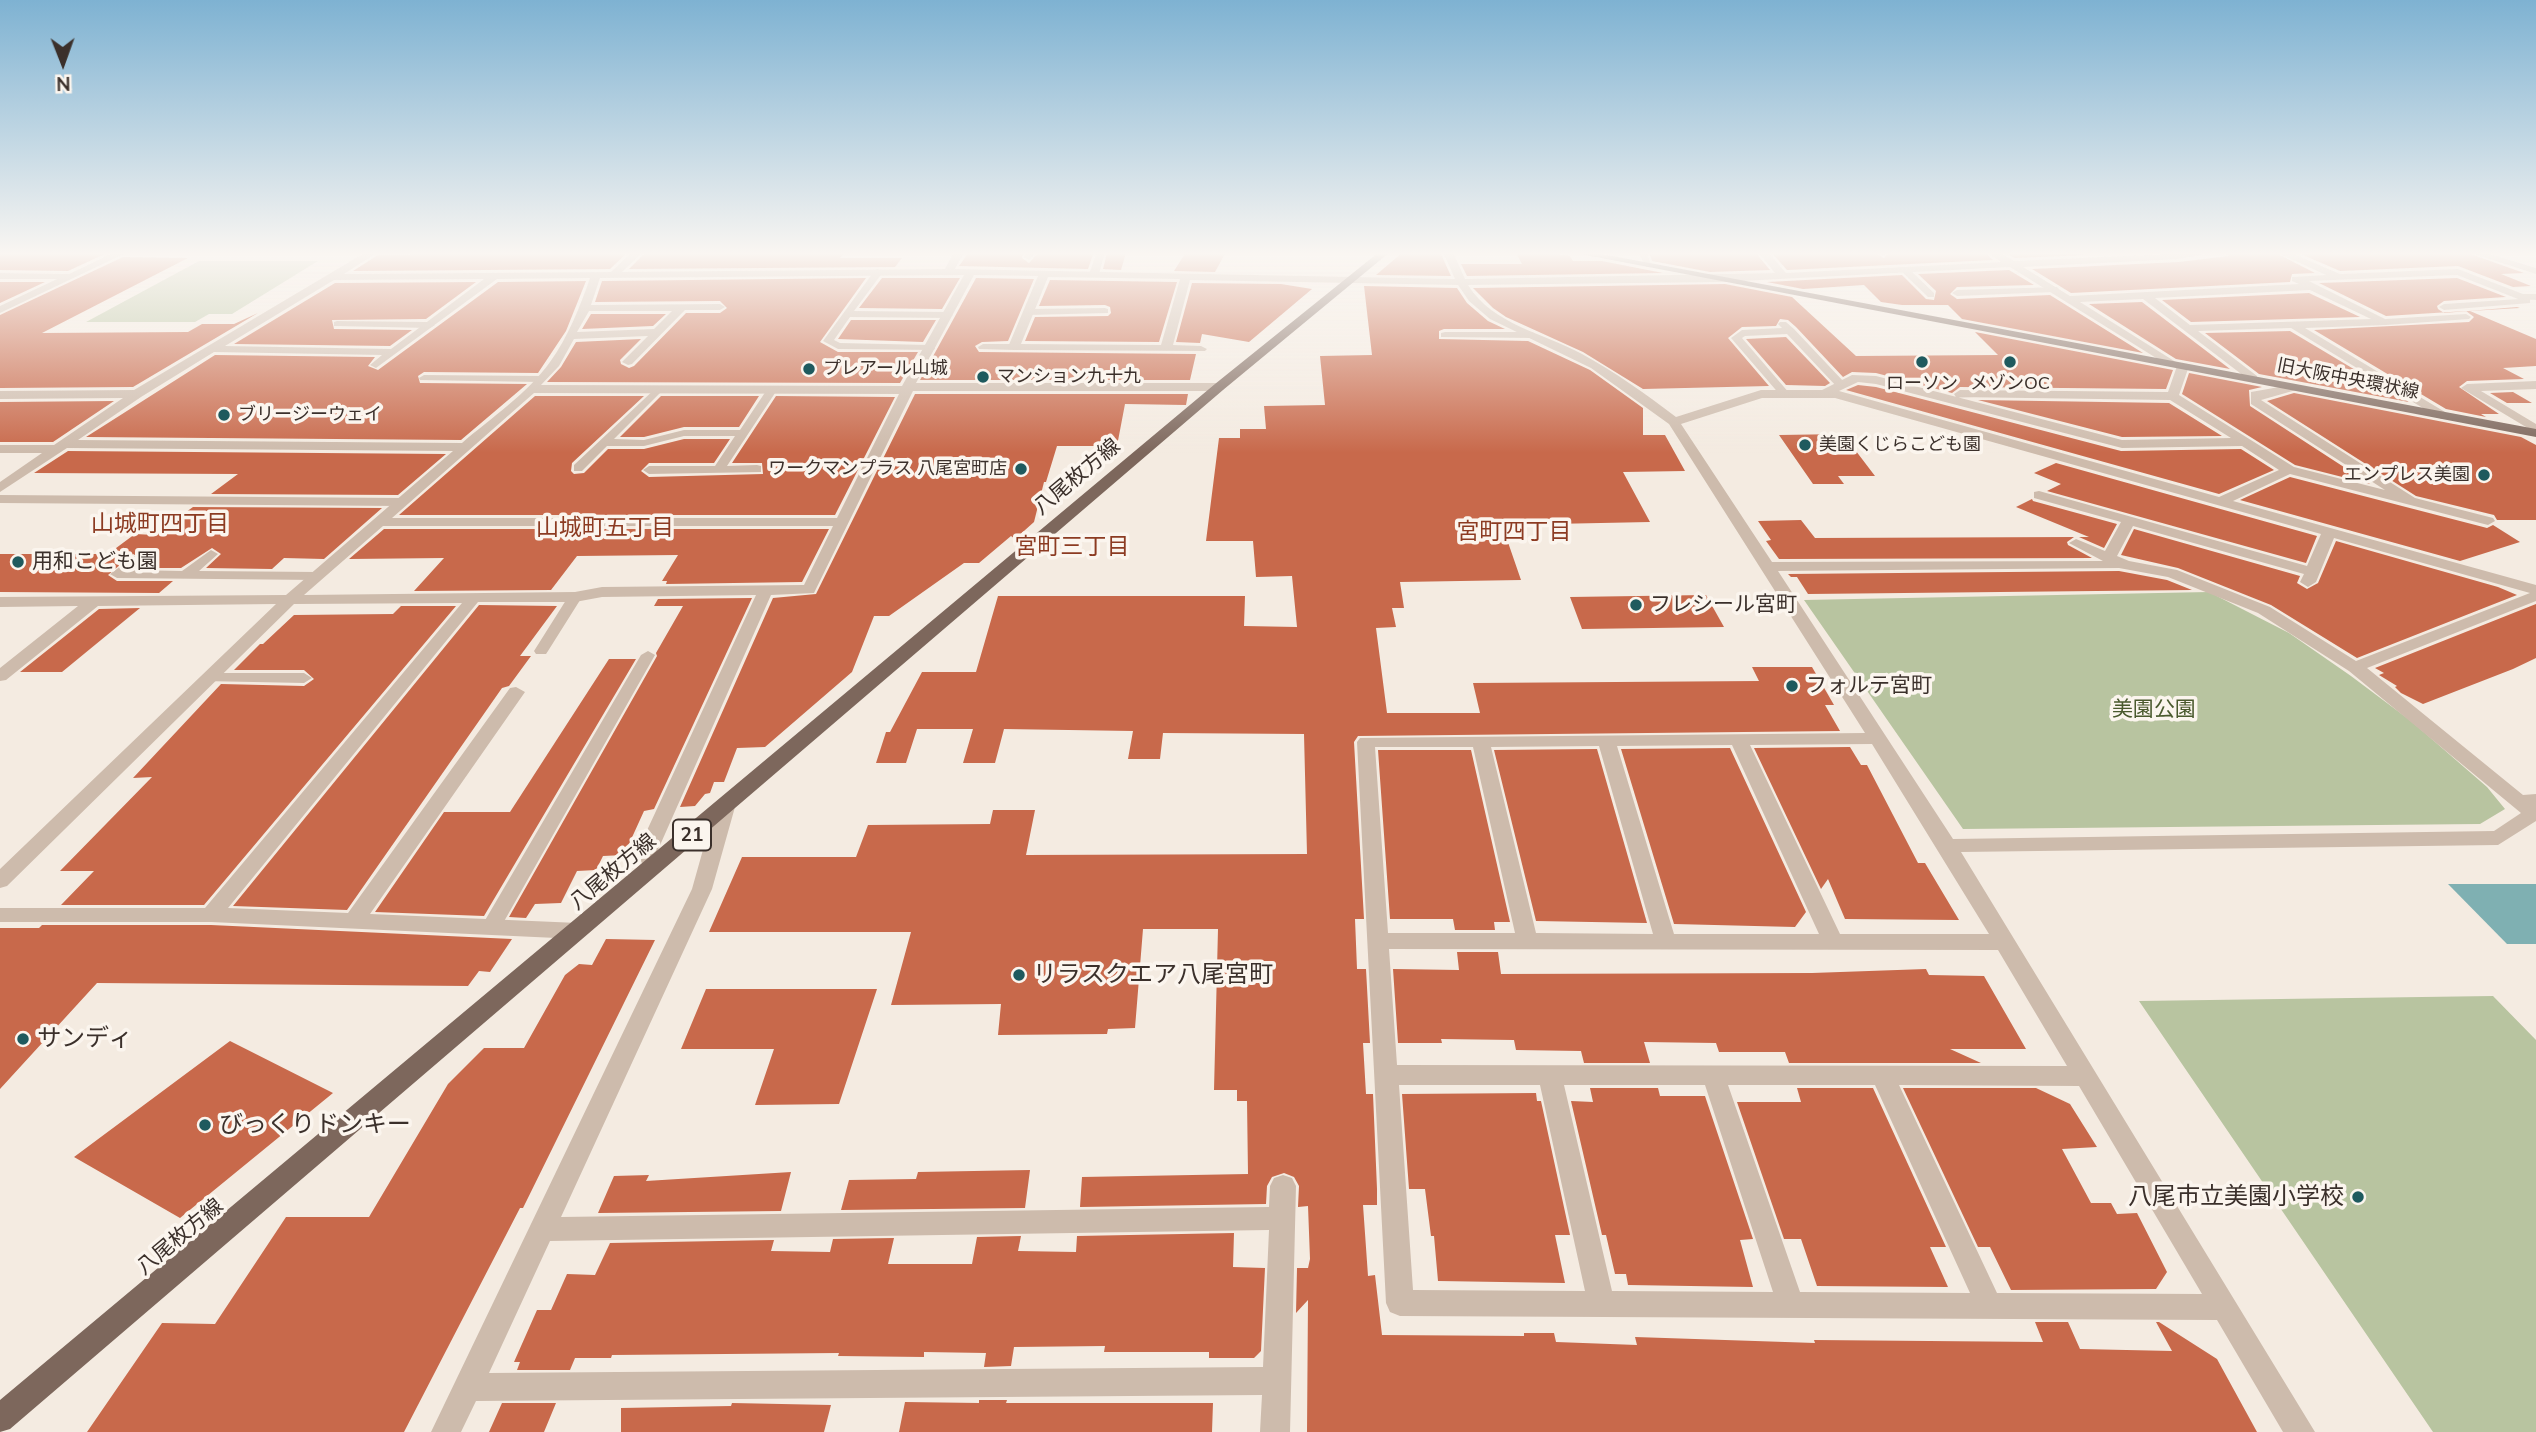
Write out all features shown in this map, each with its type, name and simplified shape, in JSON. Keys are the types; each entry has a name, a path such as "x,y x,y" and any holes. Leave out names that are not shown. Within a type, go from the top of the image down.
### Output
{"main road":[{"name":"八尾枚方線","path":"0,1419 1219,387 1304,319"},
{"name":"旧大阪中央環状線","path":"1933,319 2534,432"}],"street":[{"path":"0,488 137,394 261,319"},
{"path":"376,365 438,319"},
{"path":"0,881 288,601 530,389 555,364 579,319"},
{"path":"628,362 670,319"},
{"path":"0,602 472,599 575,597 602,592 810,590 907,388 945,319"},
{"path":"1025,319 1014,347 1201,349"},
{"path":"1167,349 1175,319"},
{"path":"1498,319 1569,351 1652,404 1674,422 1947,846 2300,1432"},
{"path":"2103,319 2178,365 2173,396"},
{"path":"2175,319 2253,379"},
{"path":"2379,319 2386,322"},
{"path":"2187,328 2386,322"},
{"path":"2293,325 2441,415"},
{"path":"570,336 657,332"},
{"path":"212,349 394,352"},
{"path":"1824,394 1856,379 1877,380 2122,444 2245,442"},
{"path":"2534,432 2467,388 2536,385"},
{"path":"530,389 1219,387"},
{"path":"2292,387 2274,394 2255,395 2255,401 2409,500"},
{"path":"0,395 137,394"},
{"path":"1674,422 1761,394 1836,394 2536,590"},
{"path":"1934,394 2173,396 2289,470 2488,521"},
{"path":"0,449 466,447"},
{"path":"2222,501 2289,470"},
{"path":"2039,495 2129,520 2310,577 2330,531"},
{"path":"2117,561 2129,520"},
{"path":"379,522 842,522"},
{"path":"1947,846 2498,838 2531,808 2355,667 2264,610 2172,573 2117,561 2076,543"},
{"path":"1769,567 2117,561"},
{"path":"653,867 647,852 766,590"},
{"path":"2355,667 2536,596"},
{"path":"211,915 472,599"},
{"path":"0,676 92,603"},
{"path":"354,921 516,692"},
{"path":"1878,738 1366,742 1400,1303 2225,1307"},
{"path":"1738,739 1833,941"},
{"path":"1606,740 1666,941"},
{"path":"1481,741 1527,941"},
{"path":"446,1432 702,889 725,807"},
{"path":"0,915 211,915 578,931"},
{"path":"1378,941 2005,942"},
{"path":"1387,1075 2086,1076"},
{"path":"1550,1075 1601,1304"},
{"path":"1713,1075 1791,1305"},
{"path":"1882,1075 1989,1305"},
{"path":"1275,1432 1283,1186"},
{"path":"542,1229 1282,1218"},
{"path":"467,1387 1277,1381"}],"lane":[{"path":"845,319 828,341 838,346 930,348"},
{"path":"2386,322 2437,319"},
{"path":"337,324 430,325"},
{"path":"1785,394 1736,338 1742,332 1787,328 1841,386"},
{"path":"1445,335 1532,335"},
{"path":"983,347 1014,347"},
{"path":"424,378 540,379"},
{"path":"578,468 658,390"},
{"path":"719,469 772,390"},
{"path":"604,442 644,443 684,433 743,432"},
{"path":"649,470 757,469"},
{"path":"0,499 401,502"},
{"path":"185,575 211,554"},
{"path":"135,560 117,574 317,576"},
{"path":"541,650 575,597"},
{"path":"491,927 648,655"},
{"path":"208,678 304,678"}],"green space":[{"path":"92,319 201,319 195,322 86,322"},
{"name":"美園公園","path":"2209,592 2289,633 2351,676 2411,721 2487,787 2505,809 2480,824 1963,829 1804,600"},
{"path":"2493,996 2536,1040 2536,1432 2433,1432 2139,1001"}],"water":[{"path":"2448,884 2536,884 2536,944 2507,944"}],"building":[{"path":"0,319 70,319 42,333 188,332 202,324 234,324 248,319 133,387 0,388"},
{"path":"276,319 426,319 332,320 334,329 412,330 390,346 234,344"},
{"path":"448,319 571,319 566,331 538,373 424,372 418,376 420,383 527,384 461,440 86,437 215,355 375,357 368,366 378,370"},
{"path":"588,319 661,319 653,326 582,329"},
{"path":"680,319 837,319 820,342 838,352 918,352 900,383 547,382 561,367 576,342 641,339 620,360 621,364 629,368"},
{"path":"954,319 1017,319 1008,341 982,342 975,346 979,352 1196,354 1190,380 920,380"},
{"path":"1034,319 1166,319 1159,342 1025,341"},
{"path":"1182,319 1277,319 1249,342 1202,334 1200,343 1176,342"},
{"path":"1368,319 1485,319 1505,329 1444,329 1439,331 1439,339 1528,341 1590,370 1643,408 1643,435 1665,435 1685,471 1623,472 1650,522 1502,525 1521,580 1400,582 1404,608 1392,608 1396,627 1376,628 1387,713 1480,713 1473,683 1759,681 1752,667 1812,667 1834,705 1825,705 1840,731 1358,736 1354,742 1364,919 1355,919 1357,969 1366,969 1370,1043 1363,1043 1366,1094 1373,1094 1377,1189 1377,1205 1363,1205 1368,1276 1375,1275 1382,1335 1524,1336 1524,1333 1554,1333 1556,1342 1637,1345 1635,1337 1815,1343 1814,1340 2043,1342 2035,1322 2068,1322 2080,1349 2172,1351 2156,1322 2159,1322 2217,1359 2257,1432 1307,1432 1308,1300 1296,1313 1297,1268 1308,1268 1310,1259 1308,1206 1298,1207 1299,1186 1294,1177 1284,1173 1272,1177 1267,1186 1266,1204 1080,1207 1082,1177 1248,1174 1247,1101 1237,1101 1237,1090 1214,1090 1218,929 1143,929 1135,1028 1108,1029 1107,1034 998,1035 1001,1004 891,1005 911,932 709,932 742,857 856,857 868,825 990,824 993,810 1035,810 1026,855 1307,854 1304,734 1163,733 1160,759 1128,759 1133,731 1004,729 995,763 963,763 973,729 917,729 906,763 876,763 886,732 890,732 922,672 976,672 998,596 1245,596 1244,626 1297,627 1292,576 1256,577 1253,541 1206,541 1219,438 1240,438 1240,429 1266,429 1264,406 1325,405 1320,356 1372,355"},
{"path":"1510,319 1816,319 1856,356 1998,355 1975,332 2173,370 2166,389 1960,387 1952,393 1876,373 1852,372 1843,377 1796,327 1788,320 1780,319 1776,326 1742,327 1728,338 1769,386 1643,389 1583,352"},
{"path":"1962,319 2088,319 2143,353"},
{"path":"2112,319 2164,319 2230,369 2176,359"},
{"path":"2187,319 2298,319 2191,322"},
{"path":"2472,319 2488,319 2536,339 2536,366 2503,368 2524,379 2467,381 2459,387 2499,414 2481,414 2486,417 2446,409 2314,330 2469,322"},
{"path":"851,320 936,320 923,342 838,339"},
{"path":"2290,331 2409,402 2259,374 2205,333"},
{"path":"1786,337 1830,383 1825,386 1786,385 1746,339"},
{"path":"2189,373 2262,387 2249,390 2250,406 2370,484 2295,465 2182,394"},
{"path":"1858,385 1876,387 2121,451 2241,449 2274,470 2219,494 1846,390"},
{"path":"2513,392 2532,403 2507,403 2490,393"},
{"path":"2294,393 2521,437 2536,445 2536,520 2497,520 2494,515 2416,496 2267,401"},
{"path":"915,394 1188,394 1186,405 1125,404 1117,446 1057,446 1034,522 1015,539 1011,536 979,563 964,563 889,616 874,616 852,672 765,747 737,748 724,782 714,782 710,793 705,794 695,806 680,807 773,598 816,594"},
{"path":"535,396 644,396 572,463 571,471 574,474 584,473 608,449 644,449 684,439 730,439 714,463 649,463 641,471 649,477 763,474 762,463 732,463 776,396 895,397 835,515 399,515"},
{"path":"661,396 759,396 739,427 684,427 644,437 620,437"},
{"path":"1978,400 2169,403 2222,436 2122,437"},
{"path":"114,401 53,442 0,442 0,402"},
{"path":"1843,434 1875,476 1838,476 1844,484 1813,484 1779,435"},
{"path":"68,451 446,454 398,495 211,494 238,474 34,473"},
{"path":"2056,463 2317,536 2306,563 2047,491 2061,484 2034,473"},
{"path":"2290,477 2487,528 2493,525 2520,542 2460,561 2240,500"},
{"path":"2032,499 2117,524 2104,548 2079,537 2089,537 2016,507"},
{"path":"193,507 382,508 324,559 284,558 272,569 206,568 221,554 212,548 181,568 138,568 145,560 133,554 108,575 117,581 173,581 159,593 0,592 0,554 108,554 135,534 154,535"},
{"path":"1801,520 1815,538 2074,537 2067,542 2068,545 2092,558 1779,559 1766,541 1771,540 1758,521"},
{"path":"384,529 829,529 802,582 666,584 667,581 662,581 678,555 577,556 551,590 414,591 444,558 349,559"},
{"path":"2134,529 2300,576 2297,583 2307,589 2318,583 2336,541 2498,587 2517,595 2357,658 2271,605 2178,568 2121,555"},
{"path":"2119,571 2167,580 2192,590 1808,594 1797,577 1788,574"},
{"name":"フレシール宮町","path":"1706,595 1724,627 1582,629 1570,597"},
{"path":"752,598 654,809 644,811 624,855 603,856 596,870 577,871 561,903 535,904 526,918 509,917 683,606 654,606 658,599"},
{"path":"2536,604 2536,658 2513,669 2423,704 2401,693 2395,687 2397,686 2379,675 2384,673 2375,668"},
{"path":"479,605 557,606 520,656 531,656 509,686 502,688 347,910 233,906"},
{"path":"401,606 456,606 204,905 61,905 94,871 60,871 152,777 133,778 221,684 304,686 314,679 304,670 234,670 260,644 294,615 393,614"},
{"path":"140,608 62,672 20,672 99,609"},
{"path":"609,659 636,659 484,916 375,912 444,812 510,812"},
{"path":"1850,747 1861,765 1867,765 1918,863 1925,863 1959,920 1845,919 1828,879 1821,889 1754,748"},
{"path":"1730,748 1806,912 1795,927 1674,924 1621,749"},
{"path":"1597,749 1647,923 1536,921 1494,750"},
{"path":"1378,750 1471,750 1510,922 1494,922 1495,930 1455,930 1453,919 1390,919"},
{"path":"42,925 211,925 512,939 490,972 479,971 468,986 97,983 0,1089 0,928 39,928"},
{"path":"606,939 655,940 523,1208 520,1208 404,1432 87,1432 162,1323 215,1324 286,1217 369,1217 448,1084 484,1048 524,1048 565,975 579,964 592,965"},
{"path":"1457,952 1498,952 1501,974 1812,973 1926,969 1929,975 1984,976 2026,1049 1950,1049 1981,1063 1789,1063 1785,1052 1719,1052 1716,1043 1644,1042 1650,1063 1584,1063 1581,1051 1516,1050 1514,1040 1441,1039 1442,1043 1398,1043 1393,969 1459,970"},
{"path":"706,989 877,989 839,1104 755,1105 774,1049 681,1049"},
{"name":"びっくりドンキー","path":"230,1041 333,1093 180,1218 74,1157"},
{"path":"1590,1088 1658,1088 1660,1096 1705,1096 1753,1239 1740,1240 1753,1287 1628,1285 1626,1274 1615,1274 1606,1235 1602,1235 1571,1101 1593,1102"},
{"path":"1797,1088 1873,1088 1946,1247 1930,1247 1948,1287 1817,1286 1801,1239 1784,1239 1737,1102 1801,1102"},
{"path":"1903,1088 2036,1088 2070,1104 2097,1147 2062,1149 2091,1203 2111,1203 2117,1214 2137,1213 2167,1272 2156,1289 2011,1290 1990,1247 1978,1247"},
{"path":"1536,1093 1537,1101 1541,1101 1570,1235 1555,1235 1565,1283 1438,1281 1434,1236 1431,1236 1425,1189 1409,1189 1402,1094"},
{"path":"1030,1170 1025,1208 841,1210 849,1180 916,1179 918,1172"},
{"path":"791,1172 781,1211 598,1213 614,1176 649,1175 646,1181"},
{"path":"1234,1233 1233,1267 1265,1268 1261,1351 1254,1358 1209,1358 1209,1352 1104,1352 1105,1346 1014,1347 1011,1366 984,1367 986,1353 924,1352 924,1357 838,1356 839,1353 612,1355 611,1358 575,1358 570,1370 517,1370 520,1362 514,1362 537,1310 551,1310 567,1274 595,1275 610,1243 774,1240 771,1251 830,1252 833,1239 894,1238 888,1264 972,1264 977,1237 1021,1236 1018,1251 1076,1252 1077,1236"},
{"path":"979,1400 1007,1400 1006,1403 1213,1403 1212,1432 899,1432 905,1402 979,1403"},
{"path":"502,1403 556,1403 544,1432 489,1432"},
{"path":"732,1403 831,1405 824,1432 621,1432 621,1408 731,1406"}],"place":[{"name":"ローソン","path":"1922,362"},
{"name":"メゾンOC","path":"2010,362"},
{"name":"プレアール山城","path":"809,369"},
{"name":"マンション九十九","path":"983,377"},
{"name":"ブリージーウェイ","path":"224,415"},
{"name":"美園くじらこども園","path":"1805,445"},
{"name":"ワークマンプラス 八尾宮町店","path":"1021,469"},
{"name":"エンプレス美園","path":"2484,475"},
{"name":"用和こども園","path":"18,562"},
{"name":"フレシール宮町","path":"1636,605"},
{"name":"フォルテ宮町","path":"1792,686"},
{"name":"リラスクエア八尾宮町","path":"1019,975"},
{"name":"サンディ","path":"23,1039"},
{"name":"びっくりドンキー","path":"205,1125"},
{"name":"八尾市立美園小学校","path":"2358,1197"}],"district":[{"name":"山城町四丁目","path":"160,524"},
{"name":"山城町五丁目","path":"605,528"},
{"name":"宮町四丁目","path":"1514,532"},
{"name":"宮町三丁目","path":"1072,547"}]}
